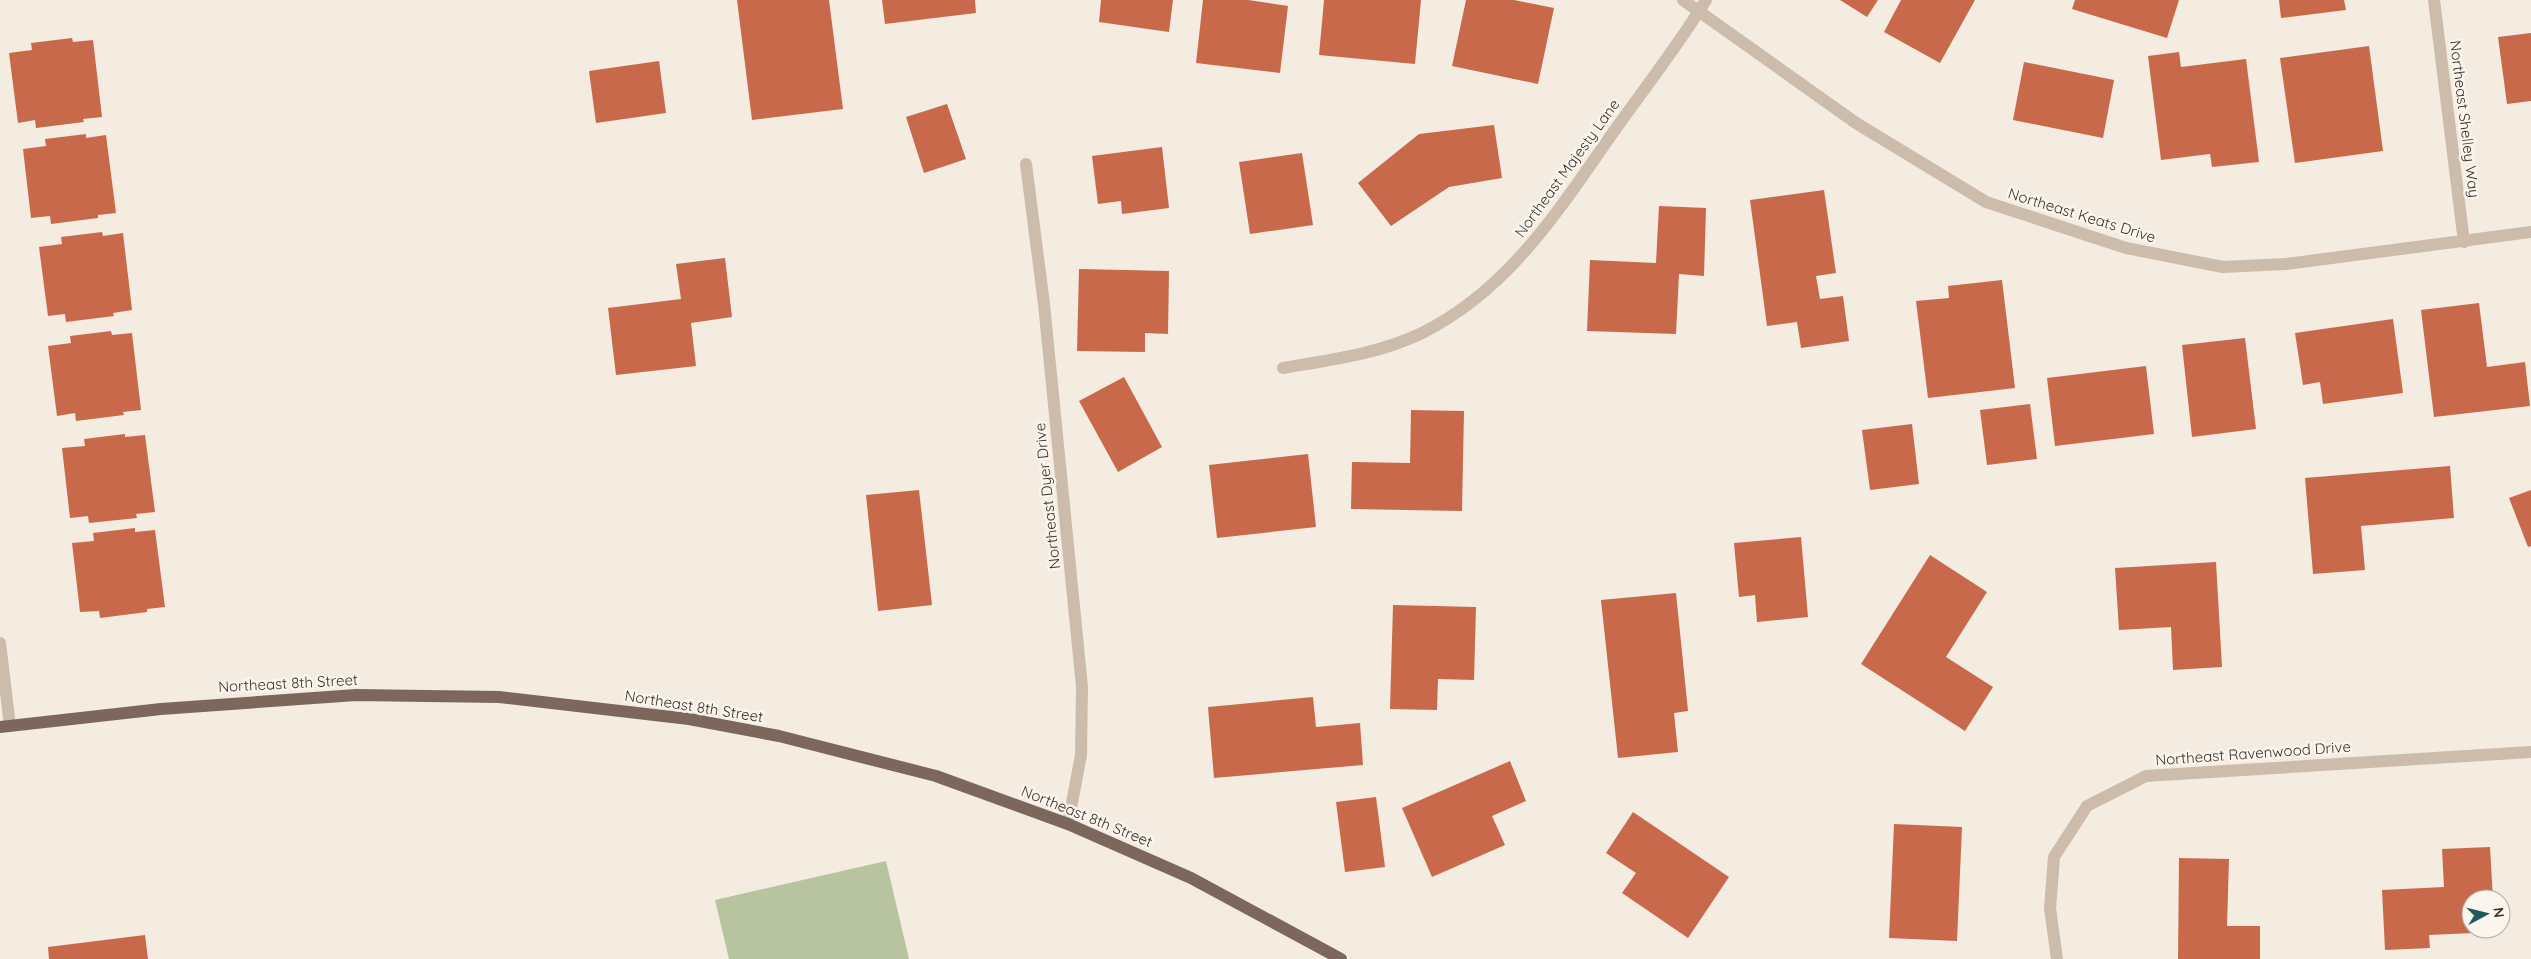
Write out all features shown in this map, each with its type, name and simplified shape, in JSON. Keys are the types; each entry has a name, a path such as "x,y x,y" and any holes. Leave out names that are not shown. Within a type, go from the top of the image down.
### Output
{"main road":[{"name":"Northeast 8th Street","path":"5,727 250,701 356,695 499,697 689,719 779,736 936,776 1068,824 1191,878 1341,959"}],"street":[{"name":"Northeast Keats Drive","path":"1682,0 1703,6 1856,123 1986,202 2126,248 2223,267 2286,264 2531,232"},
{"name":"Northeast Shelley Way","path":"2434,0 2464,242"},
{"name":"Northeast Majesty Lane","path":"1283,368 1360,354 1421,334 1461,310 1498,280 1536,242 1703,6"},
{"name":"Northeast Dyer Drive","path":"1026,164 1045,313 1082,687 1081,755 1068,824"},
{"path":"0,642 5,727"},
{"name":"Northeast Ravenwood Drive","path":"2057,959 2050,908 2054,857 2086,806 2146,776 2531,752"}],"green space":[{"path":"886,861 909,959 729,959 715,900"}],"building":[{"path":"737,0 829,0 843,109 752,120"},
{"path":"882,0 975,0 976,13 885,24"},
{"path":"1101,0 1173,0 1169,32 1099,22"},
{"path":"1203,0 1248,0 1288,6 1280,73 1196,63"},
{"path":"1324,0 1421,0 1415,64 1319,55"},
{"path":"1466,0 1514,0 1554,8 1538,84 1452,66"},
{"path":"1840,0 1878,0 1867,17"},
{"path":"1901,0 1975,0 1940,63 1884,32"},
{"path":"2075,0 2179,0 2167,38 2072,9"},
{"path":"2279,0 2344,0 2346,10 2281,18"},
{"path":"2531,33 2531,101 2507,104 2498,37"},
{"path":"72,38 73,42 93,40 102,117 83,119 84,122 36,128 35,120 18,123 9,53 32,50 31,43"},
{"path":"2369,46 2383,151 2295,163 2280,58"},
{"path":"2179,52 2181,67 2246,59 2259,162 2212,167 2210,154 2161,160 2148,56"},
{"path":"659,61 666,113 596,123 589,71"},
{"path":"2024,62 2114,80 2103,138 2013,120"},
{"path":"947,104 966,159 924,173 906,117"},
{"path":"1494,125 1502,178 1449,187 1391,226 1358,183 1419,134"},
{"path":"86,134 86,138 106,135 116,213 98,215 98,218 51,224 50,216 31,218 23,149 46,146 45,139"},
{"path":"1162,147 1169,208 1122,214 1121,201 1098,204 1092,156"},
{"path":"1302,153 1313,225 1250,234 1239,162"},
{"path":"1824,190 1836,273 1816,276 1820,299 1843,296 1849,341 1801,348 1797,322 1767,326 1750,200"},
{"path":"1659,206 1706,208 1704,276 1679,274 1676,334 1587,331 1590,260 1656,263"},
{"path":"102,232 103,236 123,233 132,310 113,313 114,316 66,322 65,314 48,316 39,247 62,244 61,237"},
{"path":"725,258 732,317 691,323 696,366 616,375 608,308 681,299 676,264"},
{"path":"1079,269 1169,271 1168,334 1145,333 1145,352 1077,351"},
{"path":"2002,280 2015,388 1928,398 1916,301 1949,298 1948,286"},
{"path":"2479,303 2487,367 2525,362 2530,406 2434,417 2421,310"},
{"path":"2393,319 2403,393 2323,404 2320,382 2303,385 2295,333"},
{"path":"111,331 112,335 132,333 141,410 123,412 124,415 76,421 75,413 57,416 48,346 71,343 70,336"},
{"path":"2245,338 2256,429 2192,437 2182,345"},
{"path":"2146,366 2154,434 2055,446 2047,378"},
{"path":"1124,377 1162,447 1118,472 1079,401"},
{"path":"2030,404 2037,459 1987,465 1980,410"},
{"path":"1411,410 1464,411 1462,511 1351,509 1352,462 1410,463"},
{"path":"1912,424 1919,484 1870,490 1862,430"},
{"path":"125,434 125,437 145,435 155,512 136,514 137,518 89,523 88,516 70,518 62,448 85,446 84,439"},
{"path":"1308,454 1316,527 1217,538 1209,465"},
{"path":"2450,466 2454,518 2361,526 2365,570 2313,574 2305,478"},
{"path":"919,490 932,605 878,611 866,495"},
{"path":"2531,490 2531,546 2528,547 2509,498"},
{"path":"135,528 135,532 155,530 165,607 147,609 147,612 100,618 99,611 80,612 72,543 94,541 93,533"},
{"path":"1801,537 1808,617 1757,622 1755,595 1739,597 1734,543"},
{"path":"1930,555 1987,592 1946,657 1993,687 1965,731 1861,664"},
{"path":"2216,562 2222,667 2173,670 2171,627 2119,630 2115,568"},
{"path":"1676,593 1688,711 1674,713 1678,752 1618,758 1601,600"},
{"path":"1393,605 1476,607 1474,680 1438,679 1437,710 1390,709"},
{"path":"1313,697 1316,727 1360,723 1363,765 1214,778 1208,707"},
{"path":"1510,761 1526,801 1492,816 1505,845 1432,877 1402,808"},
{"path":"1376,797 1385,867 1345,872 1336,802"},
{"path":"1633,812 1729,877 1688,938 1622,893 1636,873 1606,853"},
{"path":"1894,824 1962,827 1957,941 1889,938"},
{"path":"2490,847 2492,889 2461,889 2461,934 2429,935 2430,948 2385,950 2382,890 2444,887 2442,849"},
{"path":"2179,858 2229,859 2227,926 2260,926 2260,959 2178,959"},
{"path":"145,935 148,959 49,959 48,947"}]}
